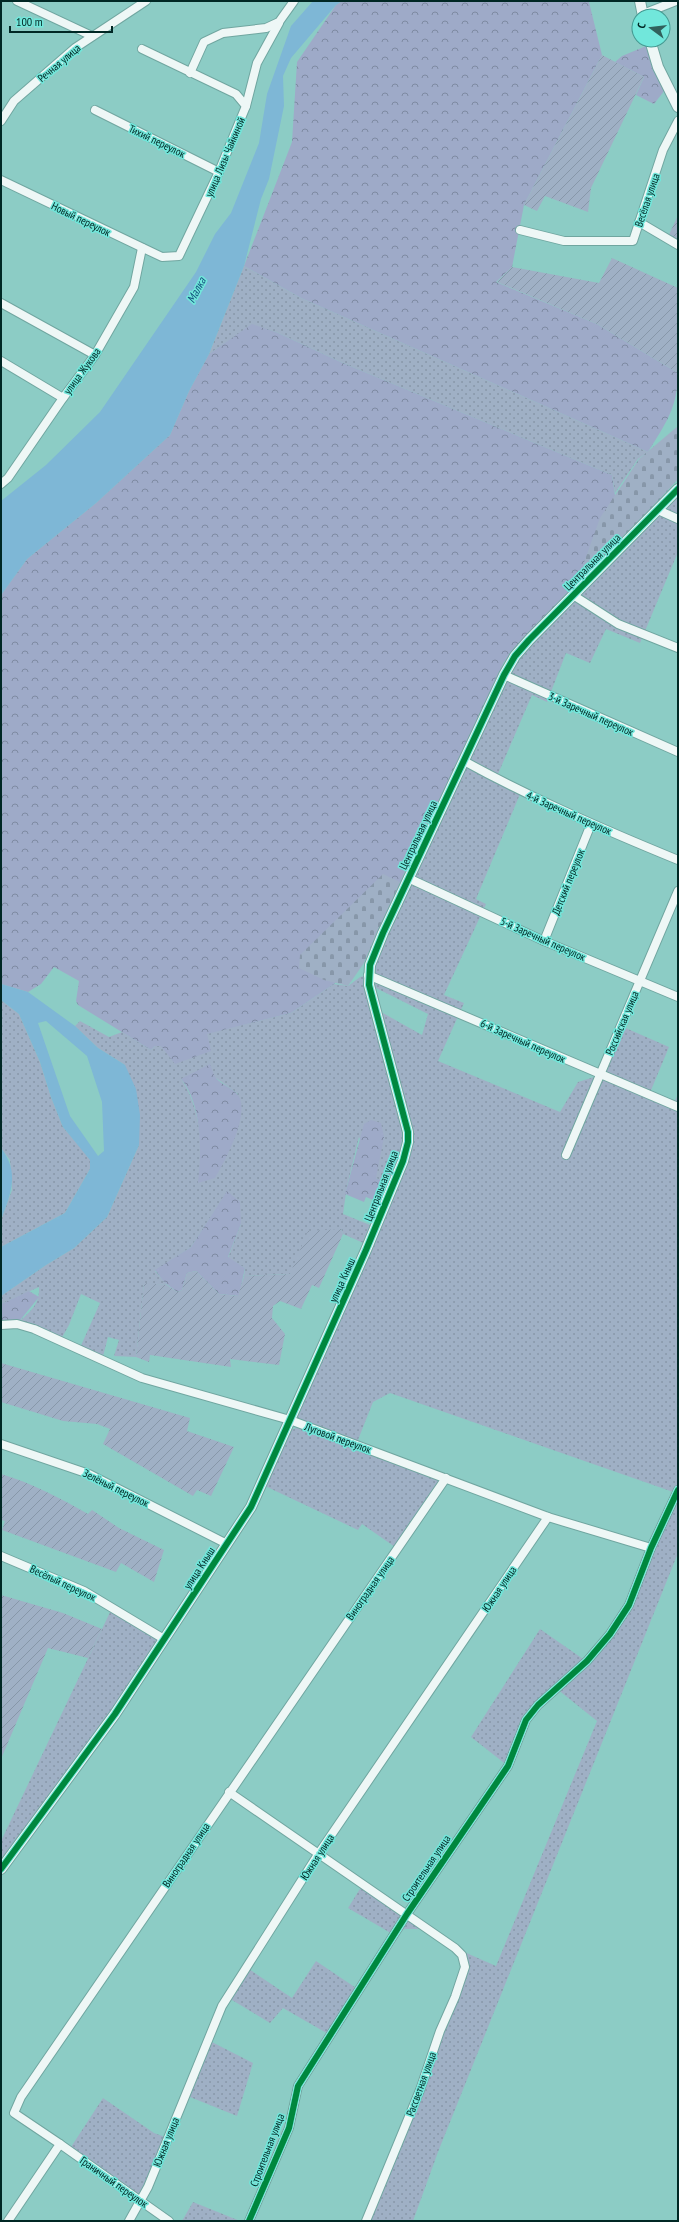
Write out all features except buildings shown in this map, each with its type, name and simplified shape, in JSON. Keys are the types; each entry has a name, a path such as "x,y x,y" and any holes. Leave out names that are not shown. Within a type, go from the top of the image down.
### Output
{"street":[{"path":"17,1 92,36"},
{"name":"Речная улица","path":"1,121 14,100 75,48 146,1"},
{"path":"246,106 256,63 271,33 294,1"},
{"path":"660,8 676,1"},
{"path":"190,73 204,42 223,33 266,28 279,22"},
{"path":"652,48 658,67 678,107"},
{"name":"улица Лизы Чайкиной","path":"142,50 236,94 246,106 219,172 179,256 162,257"},
{"name":"Тихий переулок","path":"95,110 219,172"},
{"name":"Весёлая улица","path":"520,230 564,241 632,240 664,150 678,121"},
{"name":"Новый переулок","path":"1,180 162,257"},
{"path":"639,222 678,245"},
{"name":"улица Жукова","path":"1,484 4,476 95,355 134,287 142,248"},
{"path":"1,303 95,355"},
{"path":"1,361 63,398"},
{"name":"Центральная улица","path":"366,1250 403,1161 408,1142 408,1132 374,1008 368,975 370,965 383,932 504,675 515,656 678,489"},
{"path":"658,510 678,519"},
{"path":"573,595 618,624 678,648"},
{"name":"3-й Заречный переулок","path":"504,675 678,752"},
{"name":"4-й Заречный переулок","path":"464,761 510,786 591,824 678,860"},
{"name":"Детский переулок","path":"544,941 591,824"},
{"name":"5-й Заречный переулок","path":"408,878 544,941 678,997"},
{"name":"Российская улица","path":"566,1155 678,891"},
{"name":"6-й Заречный переулок","path":"368,975 678,1107"},
{"name":"улица Кныш","path":"1,1869 115,1714 251,1507 366,1250"},
{"name":"Луговой переулок","path":"1,1325 17,1324 34,1329 142,1378 290,1420 548,1517 651,1548"},
{"name":"Зелёный переулок","path":"1,1444 89,1474 227,1544"},
{"name":"Виноградная улица","path":"60,2144 14,2113 21,2097 446,1478"},
{"name":"Строительная улица","path":"249,2221 289,2128 298,2086 407,1914 508,1766 526,1720 538,1705 587,1661 610,1634 629,1605 651,1548 678,1490"},
{"name":"Южная улица","path":"130,2221 139,2201 148,2187 222,2006 319,1854 548,1517"},
{"name":"Весёлый переулок","path":"1,1556 84,1591 164,1639"},
{"path":"229,1792 407,1914"},
{"name":"Рассветная улица","path":"366,2221 420,2090 440,2031 455,1997 465,1967 462,1955 455,1948 407,1914"},
{"path":"8,2221 60,2144"},
{"name":"Граничный переулок","path":"60,2144 169,2221"}],"green space":[{"path":"342,1 589,2 602,55 524,205 512,267 496,282 597,324 678,373 676,396 673,406 665,424 648,452 301,298 244,266 292,142 297,62 336,5"},
{"path":"641,48 653,48 668,86 654,104 636,95 644,77 615,62 622,56"},
{"path":"602,55 644,77 591,188 588,212 545,196 537,211 524,205"},
{"path":"678,215 678,245 667,239"},
{"path":"612,258 678,288 678,373 597,324 497,282 512,267 599,283"},
{"path":"244,266 301,298 648,452 638,459 615,493 612,475 343,363 276,332 252,325 209,354"},
{"path":"252,324 276,332 343,363 612,475 617,509 589,565 557,607 504,662 464,753 424,828 389,908 359,962 334,984 291,1013 207,1034 211,1051 175,1064 161,1046 155,1046 151,1050 78,1005 76,1001 79,981 54,967 41,984 28,992 1,984 1,595 27,559 96,503 170,435 189,391 209,354"},
{"path":"678,426 678,479 635,527 580,582 577,582 600,518 639,459"},
{"path":"678,489 678,552 640,643 606,629 590,663 566,653 547,702 532,695 498,774 523,787 476,899 486,904 444,995 464,1003 438,1061 560,1112 578,1082 601,1075 621,1026 669,1047 649,1095 673,1105 678,1094 678,1553 438,2152 413,2221 366,2221 465,1967 455,1948 496,1966 597,1721 557,1689 534,1704 508,1766 471,1737 540,1629 586,1661 629,1605 676,1493 390,1393 373,1402 356,1445 290,1420 368,1245 343,1234 341,1229 290,1274 244,1276 245,1268 228,1258 241,1224 227,1192 191,1247 155,1271 167,1285 144,1284 136,1357 114,1356 119,1340 108,1337 102,1360 79,1350 100,1303 81,1294 69,1325 60,1341 17,1324 36,1304 39,1294 39,1287 1,1304 1,1296 74,1248 107,1217 139,1145 125,1065 98,1048 75,1026 80,1021 109,1037 122,1032 151,1050 155,1046 291,1013 334,984 348,986 360,977 368,975 509,666","holes":["370,985 428,1014 422,1035 374,1008","216,1078 238,1094 199,1183 201,1162 199,1128 191,1097 181,1079","359,1137 376,1178 392,1187 375,1227 343,1214 347,1186"]},
{"path":"383,874 400,882 364,963 348,986 324,980 299,968 300,955"},
{"path":"1,1000 19,1014 40,1062 51,1097 63,1127 90,1159 90,1169 65,1213 1,1247 1,1220 12,1190 10,1160 1,1148"},
{"path":"210,1064 216,1078 238,1095 241,1103 241,1113 235,1137 215,1178 198,1183 200,1143 197,1115 188,1089 181,1079"},
{"path":"371,1120 381,1123 384,1137 376,1178 392,1186 385,1205 366,1197 364,1202 345,1194 364,1124"},
{"path":"227,1191 240,1202 241,1224 228,1257 245,1268 239,1296 219,1294 196,1271 187,1273 182,1290 177,1292 164,1282 155,1270 191,1247"},
{"path":"341,1229 343,1234 319,1288 312,1285 301,1309 280,1301 273,1306 272,1318 285,1334 279,1365 230,1359 231,1367 150,1355 149,1362 136,1357 144,1283 167,1285 177,1292 182,1290 187,1273 196,1271 219,1294 238,1296 244,1276 290,1274 308,1231"},
{"path":"29,1291 39,1297 17,1324 1,1325 1,1304"},
{"path":"1,1363 190,1418 187,1431 234,1447 211,1496 197,1490 193,1496 103,1444 110,1429 97,1424 63,1421 1,1402"},
{"path":"299,1427 442,1480 395,1547 362,1524 358,1530 265,1486 291,1430"},
{"path":"1,1474 46,1491 88,1514 92,1510 119,1528 164,1550 154,1582 121,1563 116,1572 2,1530 5,1521 1,1520"},
{"path":"1,1595 63,1613 102,1629 88,1658 48,1648 1,1759"},
{"path":"112,1608 164,1639 1,1869 1,1841"},
{"path":"363,1884 429,1929 405,1929 394,1935 348,1908"},
{"path":"316,1961 359,1990 330,2035 283,2008 270,2023 227,1997 246,1967 292,1998"},
{"path":"208,2040 253,2063 237,2116 185,2095"},
{"path":"103,2098 154,2133 168,2138 139,2201 69,2150"},
{"path":"193,2202 240,2221 182,2221"}],"water":[{"name":"Малка","path":"313,1 342,1 336,5 291,58 283,76 284,106 269,179 261,199 244,266 209,354 189,391 170,435 96,503 27,559 1,595 1,501 46,465 100,412 196,272 215,234 231,213 259,143 267,94 291,26"},
{"path":"1,984 28,992 75,1026 98,1048 125,1065 136,1089 140,1115 139,1145 107,1217 74,1248 1,1296 1,1247 65,1213 90,1169 90,1160 63,1127 51,1097 40,1062 19,1014 1,1000","holes":["46,1021 87,1056 102,1102 104,1151 98,1156 70,1116 38,1023"]},
{"path":"1,1148 7,1157 10,1166 12,1183 8,1201 1,1220"}],"cycle path":[{"path":"1,1869 115,1714 251,1507 366,1250 403,1161 408,1142 408,1132 369,985 370,965 383,933 504,675 515,656 529,640 678,489"},
{"path":"249,2221 289,2128 298,2086 407,1914 508,1766 526,1720 538,1705 587,1661 610,1634 629,1605 651,1548 678,1490"}]}
